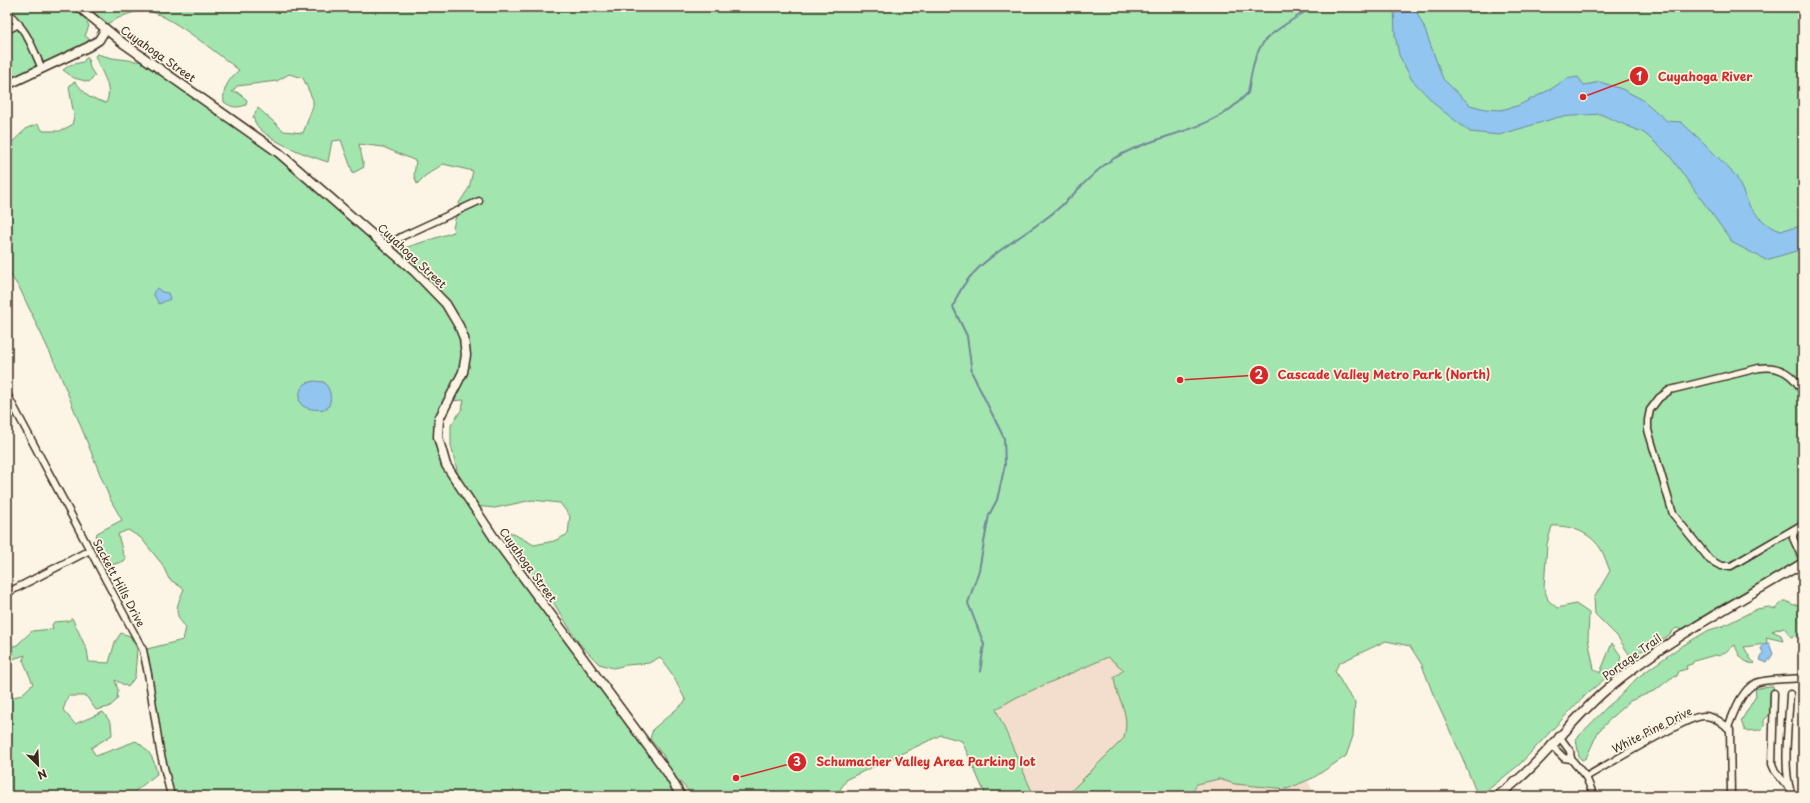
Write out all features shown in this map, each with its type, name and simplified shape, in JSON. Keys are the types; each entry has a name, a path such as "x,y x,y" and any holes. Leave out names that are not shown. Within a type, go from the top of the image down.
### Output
{"street":[{"name":"Cuyahoga Street","path":"79,7 105,30 263,140 386,246 431,287 442,300 454,316 464,338 466,355 463,372 439,419 438,437 446,465 495,539 663,766 680,794"},
{"path":"7,12 20,24 27,34 42,69"},
{"path":"7,30 20,24"},
{"path":"7,85 95,43 99,40 105,30"},
{"path":"386,246 403,236 480,201"},
{"path":"1803,392 1796,380 1785,371 1774,367 1759,368 1670,390 1664,393 1655,402 1650,410 1647,423 1673,514 1713,563 1721,566 1731,566 1803,524"},
{"name":"Sackett Hills Drive","path":"7,394 143,650 160,751 171,796"},
{"path":"1794,530 1803,531"},
{"path":"1794,530 1793,538 1803,560"},
{"path":"7,593 90,550"},
{"name":"Portage Trail","path":"1497,796 1522,776 1559,736 1607,689 1643,661 1686,632 1803,563"},
{"path":"1731,796 1731,740 1730,730 1728,727 1737,705 1749,687 1757,682 1803,678"},
{"path":"1774,693 1772,764 1775,771 1793,796"},
{"path":"1788,788 1787,750 1790,694"},
{"name":"White Pine Drive","path":"1586,777 1645,742 1702,715 1710,716 1728,727"},
{"path":"1559,736 1570,751 1571,758 1586,777 1594,796"},
{"path":"1551,746 1564,758 1571,758"}],"shaded area":[{"path":"1108,657 1124,670 1115,685 1123,704 1127,725 1124,738 1066,796 1034,796 996,706"},
{"path":"1219,779 1235,784 1287,789 1308,781 1315,796 1195,796 1194,789 1197,784"}],"green space":[{"path":"7,7 74,7 85,18 89,26 85,36 95,43 7,85"},
{"path":"79,7 1803,7 1803,557 1682,630 1676,628 1668,636 1631,657 1617,636 1595,614 1594,598 1610,571 1602,551 1593,539 1580,531 1566,527 1552,526 1547,544 1544,588 1548,600 1557,608 1576,604 1589,613 1588,639 1594,669 1600,673 1612,643 1621,656 1618,668 1584,696 1520,764 1489,789 1477,794 1433,694 1422,665 1410,646 1386,641 1339,663 1335,671 1347,692 1355,702 1353,736 1346,756 1313,778 1287,789 1235,784 1219,779 1197,784 1194,789 1195,796 1066,796 1124,738 1126,720 1117,693 1114,677 1124,670 1108,657 1017,697 996,709 1034,796 986,796 962,741 941,735 847,779 836,796 693,796 671,772 663,755 650,739 653,729 686,701 672,674 660,657 649,663 613,668 599,664 579,643 555,605 505,538 510,532 534,545 554,541 568,534 570,516 560,503 532,500 495,508 474,506 459,479 451,445 451,425 462,409 464,400 448,401 439,419 438,437 446,465 457,484 495,539 667,772 681,796 171,796 160,751 143,650 183,640 186,627 179,618 177,609 184,589 169,579 162,564 141,538 128,530 118,534 123,554 126,558 124,561 106,567 98,550 96,542 97,533 122,520 110,499 59,372 20,289 7,270 7,147 27,128 38,124 43,131 60,131 72,125 74,116 69,87 75,82 89,97 106,103 108,97 107,85 95,56 97,54 112,58 152,63 263,140 392,252 454,232 453,228 459,203 469,188 473,171 443,164 425,176 417,184 414,175 416,161 383,147 359,144 364,167 353,173 341,140 332,141 328,162 301,152 282,144 266,134 258,127 253,117 258,108 284,131 303,133 313,106 313,100 303,78 289,74 277,81 237,86 232,92 237,92 247,100 246,105 237,107 232,106 224,102 224,93 229,81 239,70 207,45 179,26 154,13 139,11 128,14 101,27"},
{"path":"86,58 88,58 90,68 95,76 89,82 74,78 63,70 70,65 83,62"},
{"path":"1783,602 1788,602 1793,605 1803,604 1803,634 1791,637 1784,627 1772,631 1781,635 1783,641 1766,637 1767,642 1765,644 1744,647 1754,663 1753,664 1741,657 1735,645 1720,656 1715,655 1694,661 1692,664 1686,666 1687,669 1679,671 1677,676 1671,678 1656,690 1630,701 1598,732 1586,758 1582,760 1579,757 1576,739 1637,678 1677,649 1709,630 1723,626 1757,609 1769,607 1775,609"},
{"path":"72,618 87,650 89,662 109,663 115,642 121,633 130,636 137,648 135,677 128,687 115,680 118,690 117,700 109,707 96,710 86,696 68,696 63,710 75,724 103,712 111,723 112,735 91,748 96,756 136,741 151,755 157,774 129,796 7,796 7,699 21,695 33,684 23,660 25,655 7,661 7,648 17,645 32,631 53,629 52,625 54,622 68,621"},
{"path":"1773,686 1774,693 1770,699 1770,714 1764,720 1764,726 1760,730 1745,731 1741,721 1756,696 1755,689"}],"water":[{"path":"1394,7 1414,7 1424,27 1443,79 1470,105 1485,109 1500,110 1517,106 1551,89 1566,79 1578,77 1584,85 1600,82 1622,89 1643,100 1667,121 1681,122 1736,176 1750,207 1762,220 1771,227 1782,230 1803,226 1803,249 1766,260 1733,243 1669,155 1644,133 1600,114 1559,117 1499,135 1470,132 1438,107 1412,80 1399,55 1395,35"},
{"path":"157,288 162,292 168,293 170,299 159,304 153,293"},
{"path":"314,381 324,382 328,388 331,399 327,409 318,410 308,408 303,406 300,402 299,396 304,385"},
{"path":"1769,643 1773,654 1767,663 1760,660 1763,654 1761,648 1763,644"}],"waterway":[{"path":"980,672 984,644 968,603 979,570 989,515 997,500 1005,465 1004,438 972,373 967,336 953,307 960,291 971,276 984,263 1046,219 1105,164 1126,152 1196,127 1230,110 1248,93 1251,73 1255,60 1266,39 1278,29 1313,7"}],"place":[{"name":"Cuyahoga River","path":"1583,97"},
{"name":"Cascade Valley Metro Park (North)","path":"1180,380"},
{"name":"Schumacher Valley Area Parking lot","path":"736,778"}]}
